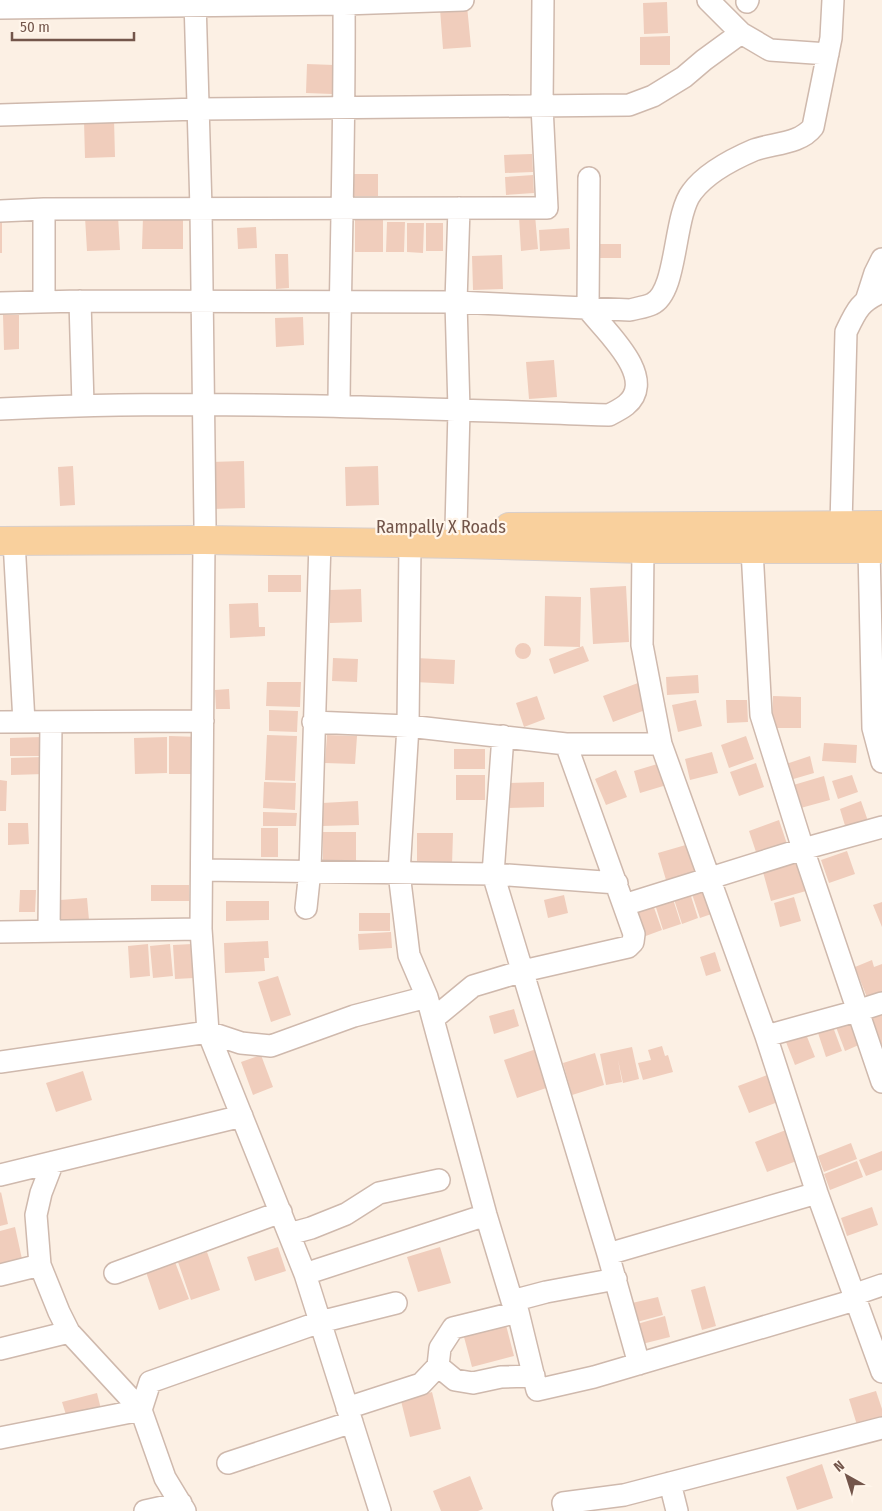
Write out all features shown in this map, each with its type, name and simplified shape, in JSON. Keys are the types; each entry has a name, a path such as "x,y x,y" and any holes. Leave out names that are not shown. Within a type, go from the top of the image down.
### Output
{"main road":[{"name":"Rampally X Roads","path":"204,533 456,528 806,537 841,525 882,525"},
{"path":"5,536 204,533 320,542 752,550 806,537 876,549"}],"street":[{"path":"0,8 195,3 463,0"},
{"path":"0,211 44,209 547,208 542,106 543,0"},
{"path":"708,0 741,33 770,50 828,54"},
{"path":"0,303 80,301 456,302 630,310 654,304 665,290 674,258 682,212 691,192 716,169 755,150 807,135 815,122 831,38 832,0"},
{"path":"339,406 343,208 344,2"},
{"path":"195,3 202,209 201,302 204,533 201,929 208,1032 306,1274 380,1511"},
{"path":"0,115 199,109 629,105 654,96 684,77 741,33"},
{"path":"0,409 83,405 339,406 609,415 627,405 635,395 636,381 629,358 588,309 588,178"},
{"path":"456,528 458,410 456,302 459,208"},
{"path":"44,209 44,302"},
{"path":"841,525 846,332 854,314 875,295 875,273 882,259"},
{"path":"80,301 83,405"},
{"path":"5,536 24,722"},
{"path":"306,908 310,870 313,722 320,542"},
{"path":"410,544 408,726 399,873 409,955 427,996 486,1215 515,1307 537,1390 639,1364 854,1298 882,1285"},
{"path":"644,549 642,645 661,744 766,1036 817,1193 882,1372"},
{"path":"876,549 874,728 882,762"},
{"path":"752,550 761,715 802,849 882,1082"},
{"path":"0,722 203,721"},
{"path":"49,931 51,722"},
{"path":"313,722 408,726 566,744 661,744"},
{"path":"503,736 494,874 616,1279 639,1364"},
{"path":"433,1019 473,986 524,971 628,947 633,942 634,934 617,883 566,744"},
{"path":"624,905 802,849 882,827"},
{"path":"202,870 494,874 617,883"},
{"path":"0,932 201,929"},
{"path":"0,1062 208,1032 241,1043 271,1046 354,1016 427,996"},
{"path":"766,1036 882,1003"},
{"path":"0,1175 242,1116"},
{"path":"53,1162 41,1192 36,1215 40,1265 69,1332 141,1410 164,1478 183,1507 145,1511"},
{"path":"289,1234 311,1228 346,1214 379,1193 439,1180"},
{"path":"608,1254 817,1193"},
{"path":"114,1273 281,1212"},
{"path":"306,1274 486,1215"},
{"path":"0,1275 40,1265"},
{"path":"228,1463 421,1384 438,1366 440,1348 453,1328 515,1307 546,1292 616,1279"},
{"path":"141,1410 150,1382 320,1322 396,1303"},
{"path":"0,1349 69,1332"},
{"path":"438,1366 455,1380 473,1383 501,1377 534,1376"},
{"path":"0,1438 141,1410"},
{"path":"565,1511 563,1503 624,1495 882,1428"},
{"path":"670,1483 677,1511"}],"building":[{"path":"667,2 668,33 644,34 643,3"},
{"path":"467,6 471,47 443,49 440,9"},
{"path":"670,36 670,65 640,65 640,37"},
{"path":"307,64 334,65 332,94 306,93"},
{"path":"114,119 115,157 85,158 84,121"},
{"path":"532,154 533,172 505,173 504,155"},
{"path":"354,174 378,174 378,196 354,196"},
{"path":"533,175 534,193 506,195 505,177"},
{"path":"535,215 538,249 521,251 519,217"},
{"path":"118,216 120,250 87,251 85,217"},
{"path":"143,217 183,218 183,249 142,249"},
{"path":"355,218 383,218 383,252 355,252"},
{"path":"0,222 2,222 2,253 0,253"},
{"path":"387,222 405,222 404,252 386,252"},
{"path":"407,223 424,223 423,253 407,252"},
{"path":"426,223 443,223 443,251 426,251"},
{"path":"256,227 257,248 238,249 237,228"},
{"path":"569,228 570,249 540,251 539,230"},
{"path":"594,244 621,244 621,258 594,258"},
{"path":"275,254 288,254 289,288 276,289"},
{"path":"502,255 503,289 473,290 472,256"},
{"path":"3,315 19,315 19,349 4,350"},
{"path":"303,317 304,345 276,347 275,318"},
{"path":"554,360 557,397 529,399 526,362"},
{"path":"244,461 245,508 212,509 210,462"},
{"path":"73,466 75,505 60,506 58,467"},
{"path":"378,466 379,505 346,506 345,467"},
{"path":"268,575 301,575 301,592 268,592"},
{"path":"626,586 629,642 593,644 590,588"},
{"path":"361,589 362,622 330,623 330,590"},
{"path":"545,596 581,597 580,647 544,646"},
{"path":"258,603 259,627 265,627 265,636 230,638 229,604"},
{"path":"523,643 529,645 531,651 529,657 523,659 517,657 515,651 517,645"},
{"path":"583,646 589,661 554,674 549,659"},
{"path":"333,658 358,659 357,682 332,681"},
{"path":"416,658 455,660 454,684 415,682"},
{"path":"698,675 699,693 667,695 666,677"},
{"path":"267,682 301,682 300,707 266,706"},
{"path":"638,683 648,709 613,722 603,696"},
{"path":"229,689 230,709 216,709 215,690"},
{"path":"537,696 545,719 524,727 516,703"},
{"path":"773,696 801,697 801,728 772,728"},
{"path":"696,700 702,726 678,732 672,705"},
{"path":"726,700 747,700 748,722 727,723"},
{"path":"269,710 298,711 297,732 269,731"},
{"path":"267,735 297,736 295,781 265,780"},
{"path":"327,735 357,736 355,764 325,763"},
{"path":"169,736 200,737 199,774 169,774"},
{"path":"746,736 754,759 729,768 721,745"},
{"path":"42,737 42,756 10,756 10,738"},
{"path":"167,737 167,773 135,774 134,738"},
{"path":"824,743 857,745 856,763 822,761"},
{"path":"454,749 485,749 485,769 454,769"},
{"path":"712,752 718,773 690,780 685,759"},
{"path":"810,756 814,773 790,780 786,764"},
{"path":"43,757 44,774 11,775 11,758"},
{"path":"664,762 670,784 640,793 634,771"},
{"path":"756,763 764,787 739,796 730,772"},
{"path":"616,770 627,797 606,805 595,779"},
{"path":"456,775 485,775 485,800 456,800"},
{"path":"852,775 858,792 838,799 832,781"},
{"path":"824,776 830,800 797,809 790,786"},
{"path":"0,780 7,781 6,811 0,811"},
{"path":"264,782 296,783 295,810 263,808"},
{"path":"544,782 544,807 508,808 508,783"},
{"path":"358,801 359,825 322,826 322,803"},
{"path":"861,801 868,821 846,829 840,809"},
{"path":"263,812 297,813 296,826 263,826"},
{"path":"779,820 787,844 757,855 749,831"},
{"path":"8,823 28,823 29,844 8,845"},
{"path":"261,828 278,828 278,857 261,857"},
{"path":"323,832 356,832 356,862 323,861"},
{"path":"417,833 453,833 452,865 417,864"},
{"path":"696,842 704,869 666,880 658,853"},
{"path":"847,851 855,874 829,883 821,860"},
{"path":"798,861 806,891 771,901 763,872"},
{"path":"151,885 189,885 189,901 151,901"},
{"path":"708,885 717,912 700,918 691,891"},
{"path":"20,890 36,890 35,912 19,912"},
{"path":"689,890 698,918 682,924 673,896"},
{"path":"564,895 568,913 548,918 544,900"},
{"path":"672,896 681,924 663,930 654,901"},
{"path":"794,897 801,921 780,927 774,903"},
{"path":"87,898 89,920 61,922 60,900"},
{"path":"226,901 269,901 269,920 226,921"},
{"path":"652,902 662,930 643,937 633,909"},
{"path":"882,902 882,927 873,905"},
{"path":"359,913 390,913 390,931 359,931"},
{"path":"391,932 392,948 359,950 358,934"},
{"path":"268,941 269,958 264,958 265,971 225,973 224,943"},
{"path":"148,944 150,976 130,978 128,946"},
{"path":"170,944 173,976 153,978 150,946"},
{"path":"192,944 194,978 175,979 173,945"},
{"path":"715,952 721,971 706,976 700,957"},
{"path":"872,960 874,967 882,964 882,994 868,1000 855,967"},
{"path":"278,976 291,1015 271,1022 258,982"},
{"path":"514,1009 519,1026 494,1034 489,1016"},
{"path":"882,1011 882,1044 880,1045 870,1016"},
{"path":"852,1021 861,1044 845,1051 836,1027"},
{"path":"833,1027 842,1051 826,1057 818,1033"},
{"path":"806,1034 815,1057 795,1065 786,1042"},
{"path":"662,1046 665,1056 668,1055 673,1072 643,1080 638,1063 651,1060 648,1050"},
{"path":"542,1047 555,1085 517,1098 504,1060"},
{"path":"632,1047 639,1079 623,1083 618,1060 622,1082 606,1085 600,1054"},
{"path":"595,1053 604,1085 572,1095 563,1063"},
{"path":"261,1055 273,1087 253,1095 241,1062"},
{"path":"83,1071 92,1100 56,1112 46,1083"},
{"path":"775,1072 786,1099 749,1113 738,1086"},
{"path":"791,1128 802,1159 767,1172 755,1142"},
{"path":"851,1143 857,1159 824,1172 818,1156"},
{"path":"882,1151 882,1170 866,1176 859,1160"},
{"path":"857,1161 863,1177 830,1190 824,1174"},
{"path":"0,1193 8,1224 0,1226"},
{"path":"872,1207 878,1225 847,1236 841,1218"},
{"path":"15,1227 22,1259 0,1264 0,1231"},
{"path":"278,1247 286,1271 255,1281 247,1257"},
{"path":"440,1247 451,1283 418,1292 407,1257"},
{"path":"207,1252 220,1290 191,1300 178,1262"},
{"path":"175,1262 189,1299 159,1310 146,1272"},
{"path":"705,1286 716,1326 702,1330 691,1290"},
{"path":"658,1297 663,1315 637,1322 632,1303"},
{"path":"665,1316 670,1337 642,1344 637,1324"},
{"path":"506,1325 514,1356 472,1367 464,1337"},
{"path":"876,1391 882,1409 882,1418 857,1425 849,1399"},
{"path":"432,1392 441,1429 410,1437 401,1401"},
{"path":"97,1393 101,1409 67,1418 62,1402"},
{"path":"822,1464 833,1498 797,1510 786,1477"},
{"path":"470,1476 483,1509 478,1511 441,1511 433,1491"}]}
